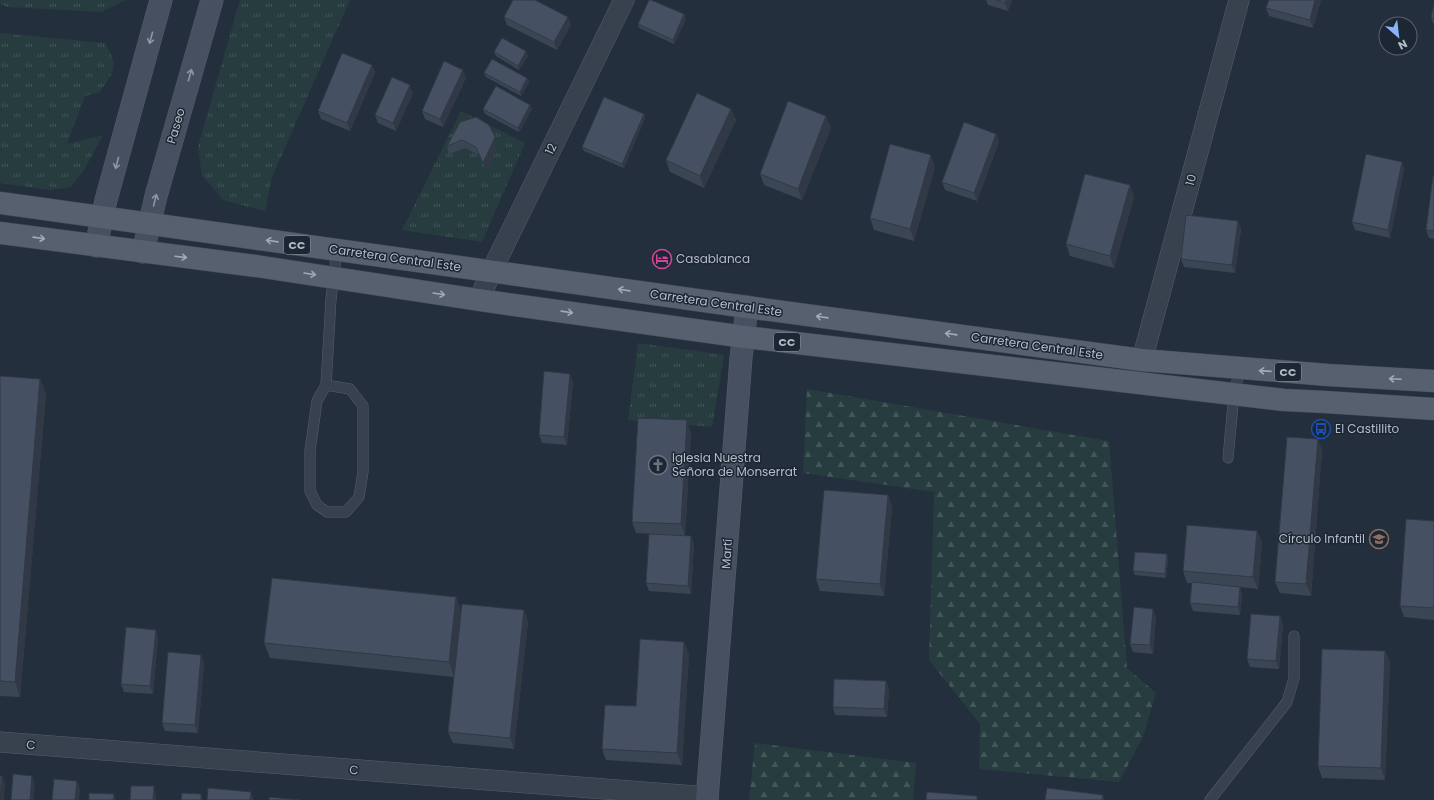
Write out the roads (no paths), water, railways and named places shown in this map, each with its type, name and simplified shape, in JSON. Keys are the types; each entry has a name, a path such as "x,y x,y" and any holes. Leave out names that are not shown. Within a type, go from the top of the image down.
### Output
{"main road":[{"name":"Carretera Central Este","path":"0,203 491,272 1142,360 1240,369 1434,381"},
{"name":"Carretera Central Este","path":"0,233 256,266 479,300 744,337 1284,400 1434,409"}],"street":[{"path":"96,246 161,0"},
{"name":"Paseo","path":"143,252 149,224 212,0"},
{"name":"12","path":"479,300 491,272 624,0"},
{"name":"10","path":"1142,360 1239,0"},
{"name":"Martí","path":"708,798 747,307"},
{"name":"C","path":"0,742 708,798"}],"lane":[{"path":"326,385 350,390 363,406 363,472 359,497 346,512 328,512 317,505 310,491 310,451 317,401 326,385 331,299 337,250"},
{"path":"1228,458 1234,394 1240,369"},
{"path":"1210,800 1287,702 1294,678 1294,636"}],"place":[{"name":"Casablanca","path":"662,259"},
{"name":"El Castillito","path":"1321,429"},
{"name":"Iglesia Nuestra Señora de Monserrat","path":"658,465"},
{"name":"Círculo Infantil","path":"1379,539"}]}
